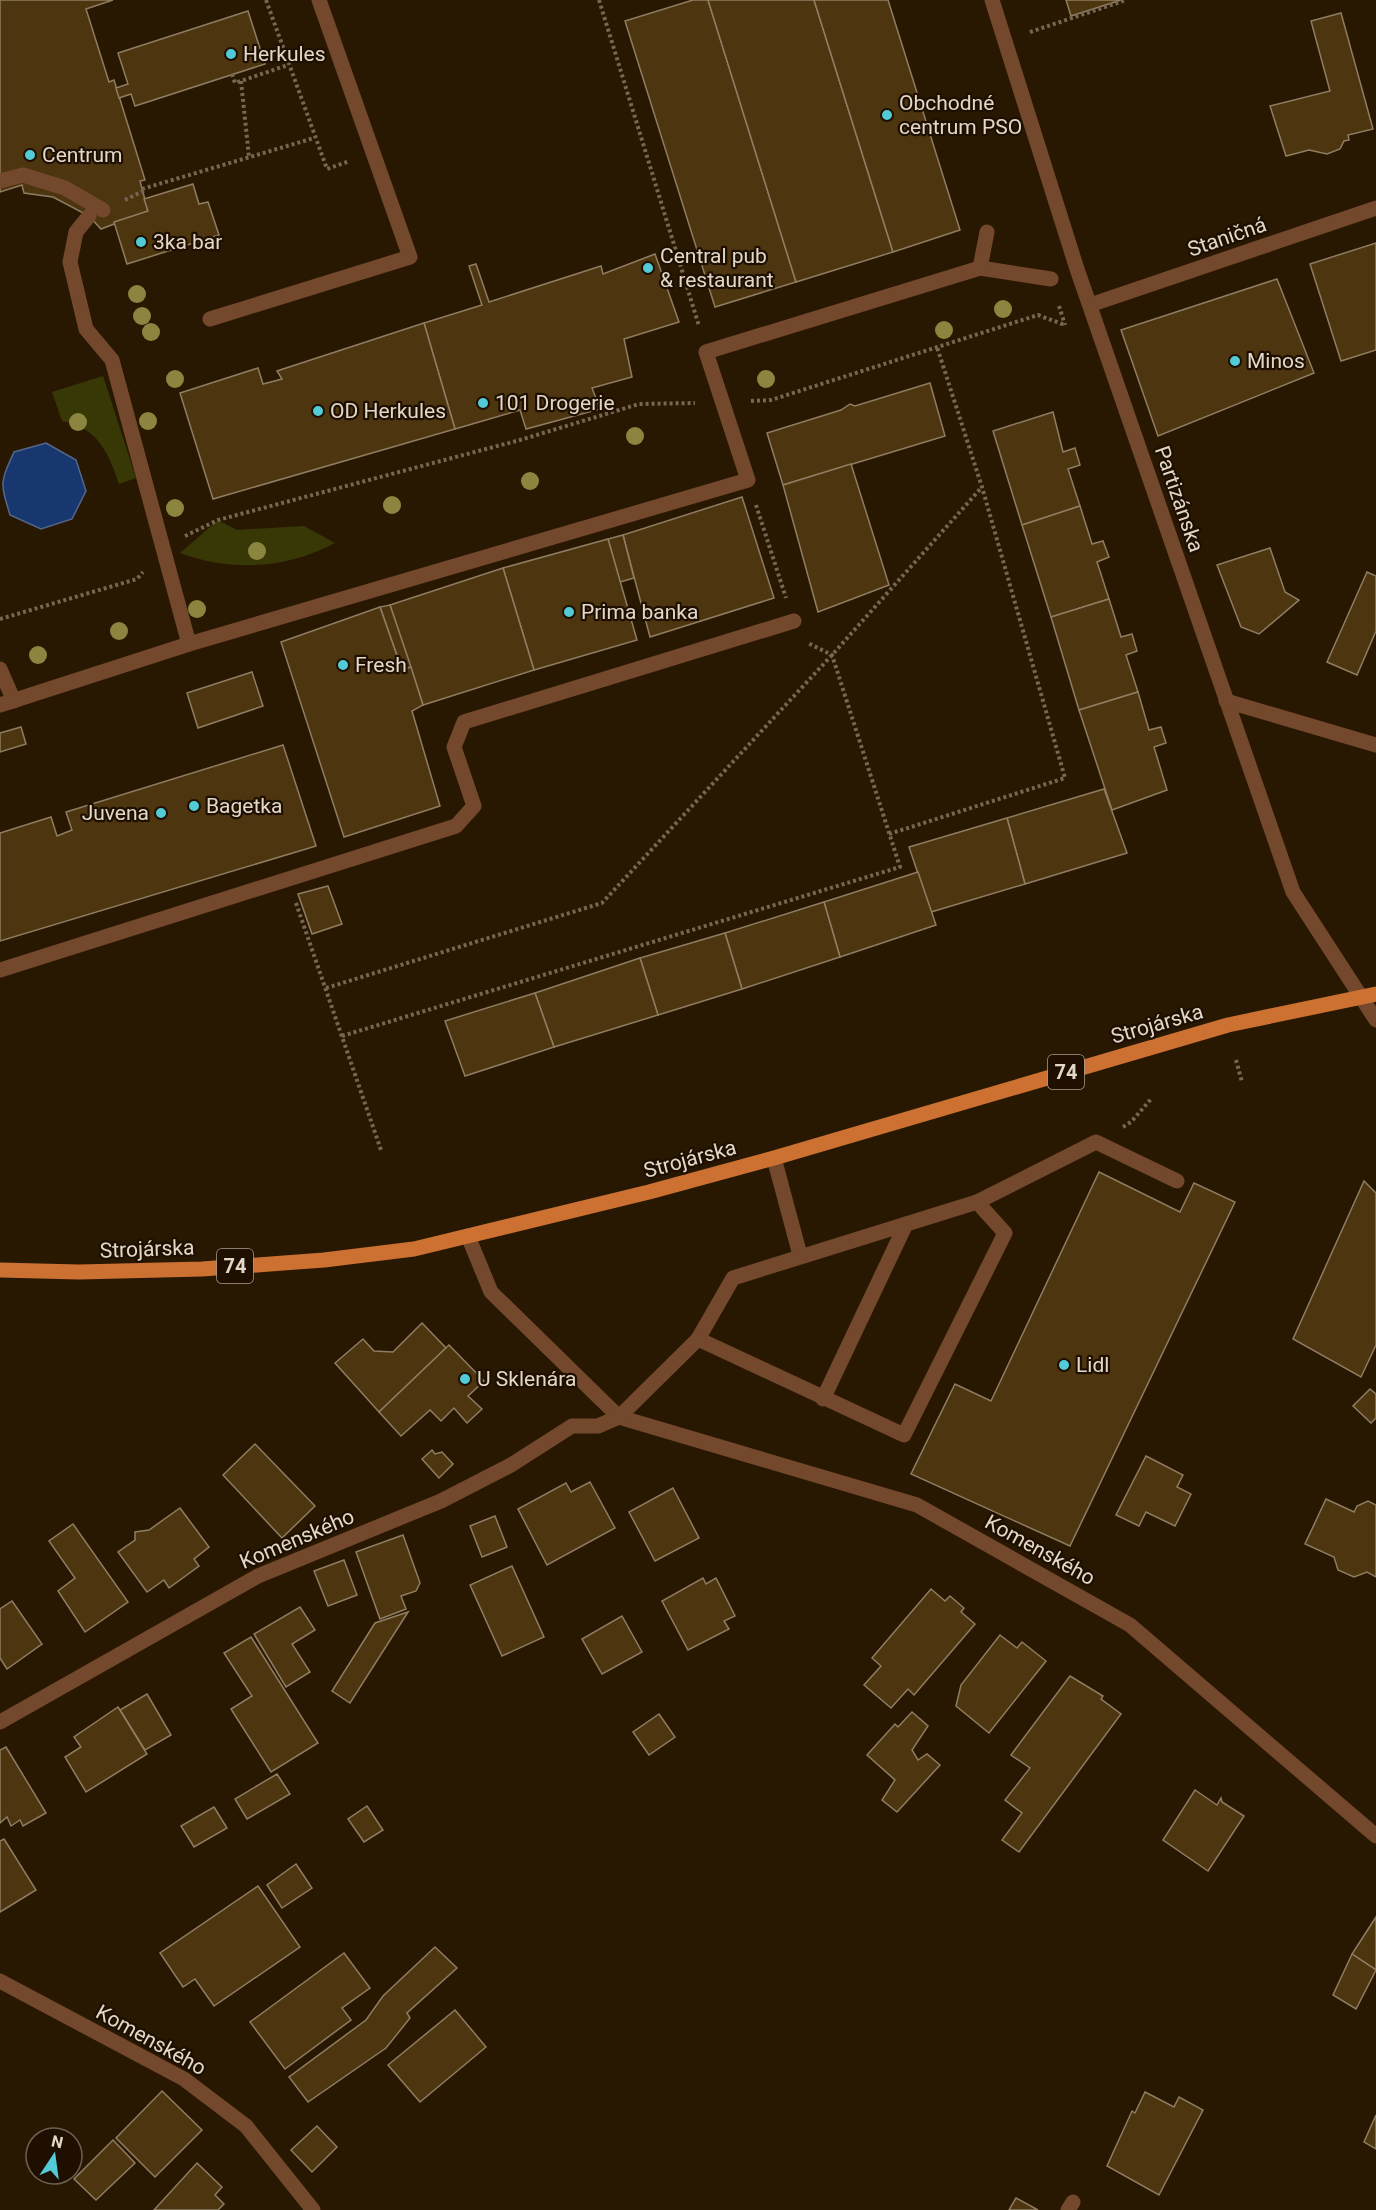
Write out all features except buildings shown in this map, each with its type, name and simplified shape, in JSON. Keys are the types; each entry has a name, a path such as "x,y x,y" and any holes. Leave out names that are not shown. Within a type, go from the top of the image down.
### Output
{"main road":[{"name":"Strojárska","path":"0,1270 79,1272 202,1269 414,1249 774,1158 1228,1024 1376,994"}],"street":[{"path":"210,320 411,257 319,0"},
{"name":"Partizánska","path":"992,0 1090,305 1226,701 1259,787 1293,892 1359,996"},
{"path":"0,181 23,175 65,188 96,213 76,232 70,262 86,329 112,360 189,644"},
{"name":"Staničná","path":"1090,305 1376,208"},
{"path":"980,268 987,232"},
{"path":"0,669 7,703 189,644 748,480 706,352 980,268 1051,279"},
{"path":"0,970 456,826 474,806 454,747 464,722 794,621"},
{"path":"1226,701 1376,745"},
{"path":"1376,988 1359,996 1376,1020"},
{"path":"619,1417 698,1339 733,1278 800,1255 977,1202 1096,1142 1177,1181"},
{"path":"774,1158 800,1255"},
{"path":"698,1339 904,1435 1005,1233 977,1202"},
{"path":"823,1399 906,1224"},
{"name":"Komenského","path":"468,1236 490,1292 619,1417 917,1505 1130,1625 1376,1836"},
{"name":"Komenského","path":"0,1722 258,1576 441,1501 511,1465 572,1426 598,1426 619,1417"},
{"name":"Komenského","path":"0,1982 184,2079 246,2126 313,2210"}],"path":[{"path":"266,0 327,169"},
{"path":"599,0 706,352"},
{"path":"1023,34 1126,0"},
{"path":"232,74 235,83 288,65"},
{"path":"241,81 249,157"},
{"path":"142,189 314,138"},
{"path":"0,619 137,579 176,540 218,520 520,440 639,404 771,400 1038,315 1065,325"},
{"path":"889,834 1065,778 982,487 937,347"},
{"path":"342,1036 900,867 832,654 798,638 748,480"},
{"path":"326,988 602,903 832,654 982,487"},
{"path":"288,879 381,1150"},
{"path":"1236,1060 1242,1082"},
{"path":"1096,1142 1131,1122 1151,1099"}],"shaded area":[{"path":"103,376 136,478 119,484 106,452 93,435 74,424 62,421 52,392"},
{"path":"218,520 237,530 304,526 335,543 298,558 259,565 219,563 180,553"}],"water":[{"path":"46,443 76,460 86,491 72,519 41,529 10,515 4,496 3,483 14,452"}],"place":[{"name":"Herkules","path":"231,54"},
{"name":"Obchodné centrum PSO","path":"887,115"},
{"name":"Centrum","path":"30,155"},
{"name":"3ka bar","path":"141,242"},
{"name":"Central pub & restaurant","path":"648,268"},
{"name":"Minos","path":"1235,361"},
{"name":"101 Drogerie","path":"483,403"},
{"name":"OD Herkules","path":"318,411"},
{"name":"Prima banka","path":"569,612"},
{"name":"Fresh","path":"343,665"},
{"name":"Bagetka","path":"194,806"},
{"name":"Juvena","path":"161,813"},
{"name":"Lidl","path":"1064,1365"},
{"name":"U Sklenára","path":"465,1379"}]}
